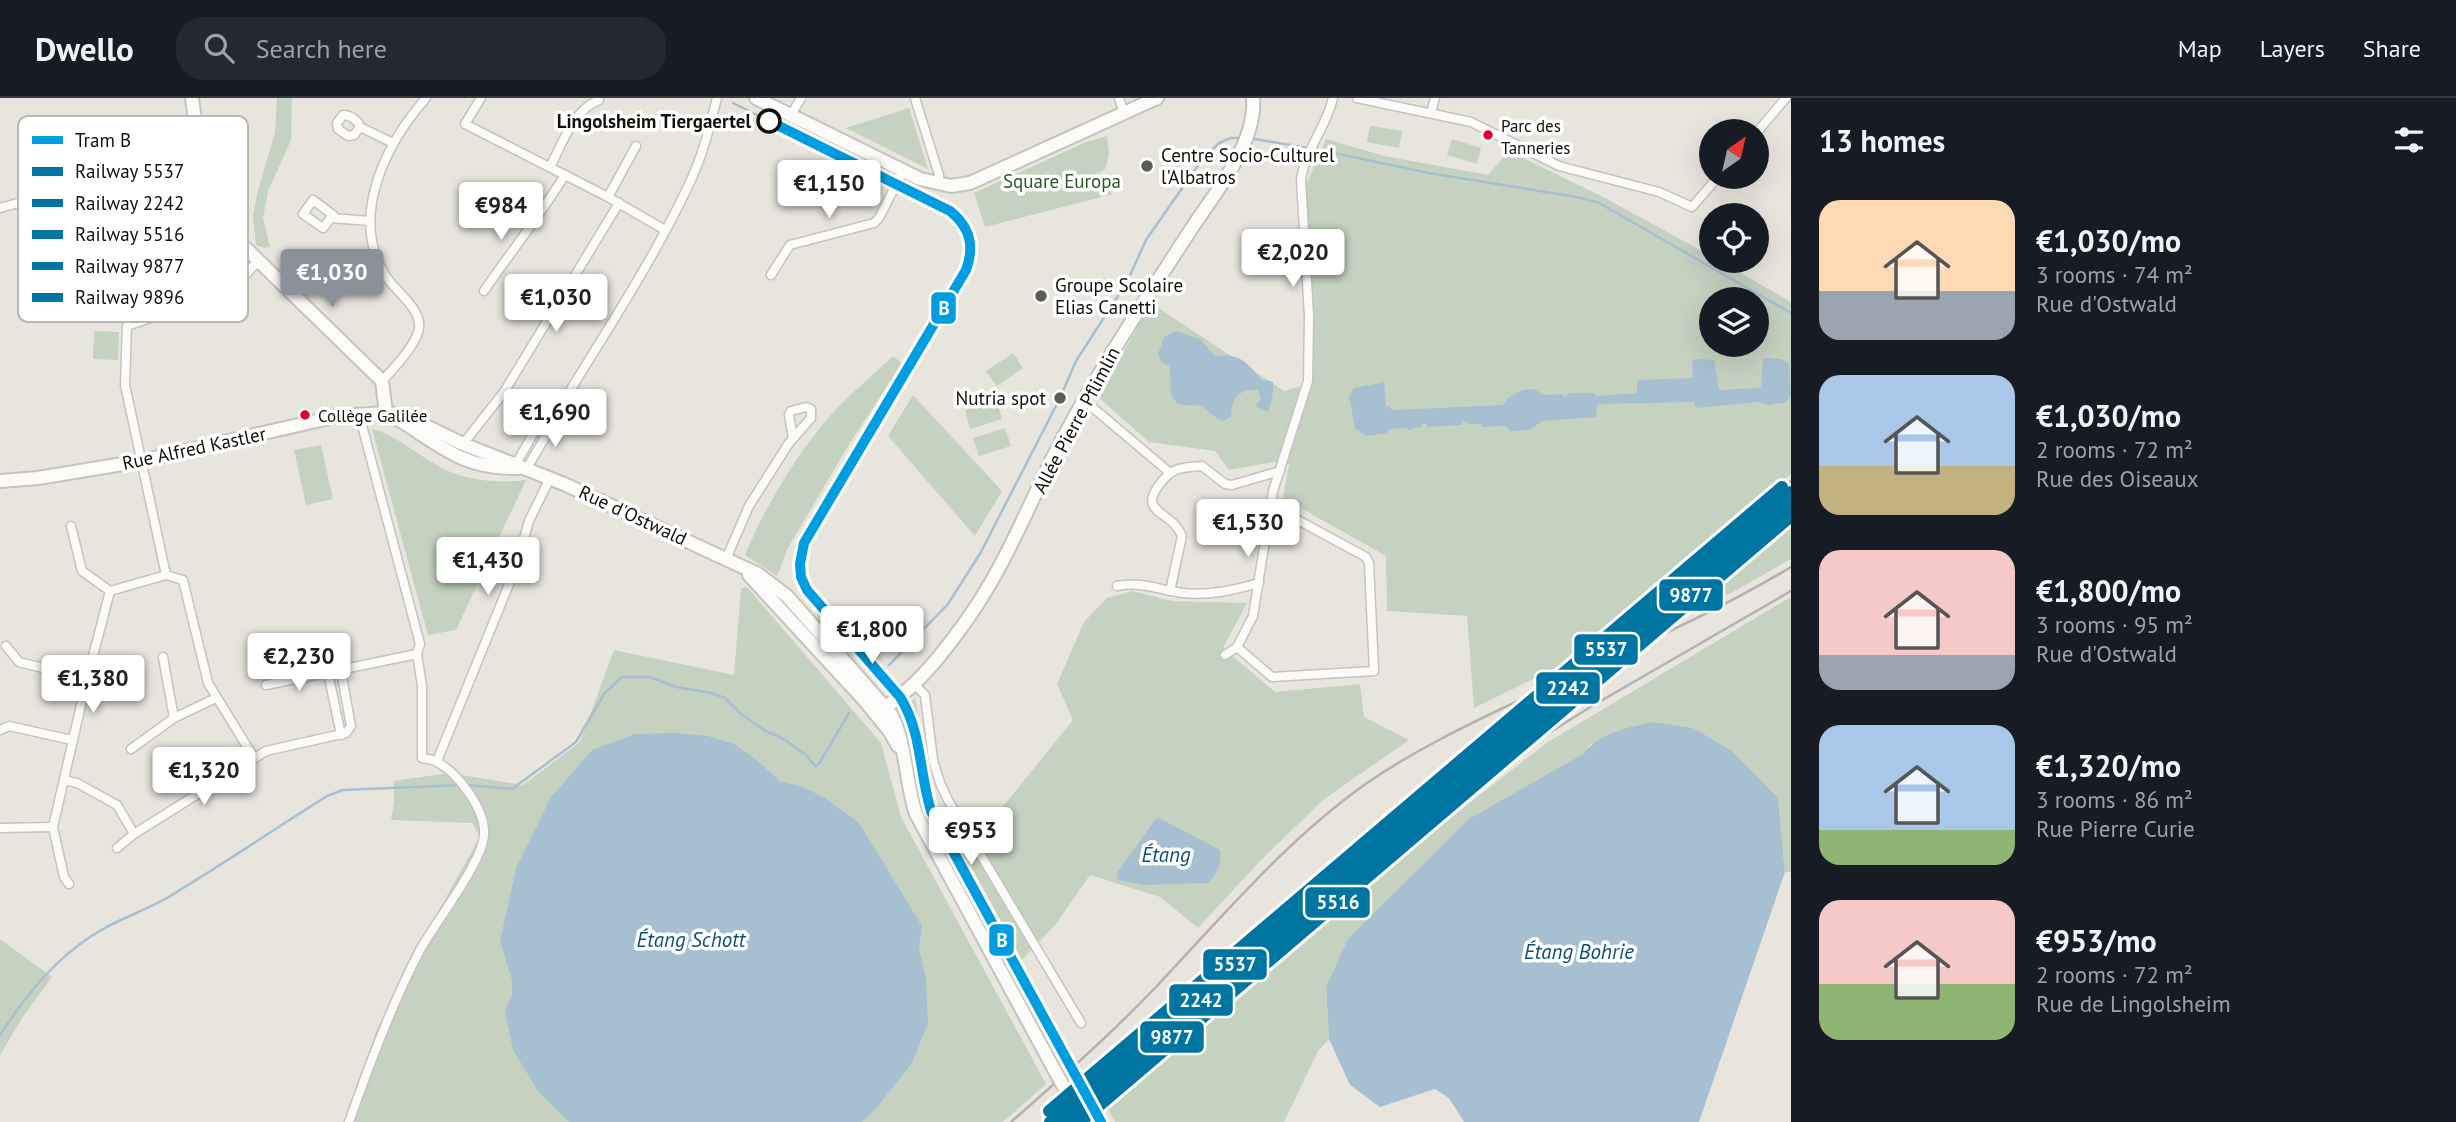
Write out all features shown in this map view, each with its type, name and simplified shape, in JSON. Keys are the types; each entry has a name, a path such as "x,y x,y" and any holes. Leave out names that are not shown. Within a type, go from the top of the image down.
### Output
{"main road":[{"path":"192,98 195,116"},
{"path":"756,98 903,171 939,185 951,186 970,183 1157,98"},
{"name":"Allée Pierre Pflimlin","path":"881,710 914,684 961,628 982,597 1007,554 1052,459 1114,348 1241,152 1256,101"},
{"path":"248,251 382,381 386,413"},
{"name":"Rue d'Ostwald","path":"386,413 403,415 463,443 550,478 769,580 786,594 881,710 903,759 911,801 924,832 1083,1122"},
{"name":"Rue d'Ostwald","path":"386,413 470,463 487,467 521,466"},
{"name":"Rue Alfred Kastler","path":"0,481 38,478 141,461 338,416 386,413"}],"street":[{"path":"382,381 413,344 419,331 419,322 414,310 387,278 376,260 370,221 374,190 393,144 426,98"},
{"path":"481,98 465,124 608,197 666,230"},
{"path":"521,466 550,429 554,417 666,230 692,178 718,98"},
{"path":"791,115 801,98"},
{"path":"915,98 939,175 939,185"},
{"path":"1119,98 1124,114"},
{"path":"1225,655 1237,647 1253,616 1270,505 1308,381 1309,316 1301,180 1311,149 1334,98"},
{"path":"1357,98 1471,122 1559,166 1659,192 1692,207 1708,189"},
{"path":"1431,112 1435,98"},
{"path":"1768,119 1786,98"},
{"path":"550,167 577,116 586,106 597,103"},
{"path":"360,127 393,144"},
{"path":"608,197 636,146"},
{"path":"771,275 790,244 874,223 903,171"},
{"path":"484,291 543,211 565,175"},
{"path":"0,208 18,203"},
{"path":"463,443 504,392 619,203"},
{"path":"331,218 370,221"},
{"path":"248,272 258,261"},
{"path":"139,322 127,326 125,385 166,575"},
{"path":"1085,401 1169,472"},
{"path":"349,1122 387,1020 421,949 481,848 484,837 481,813 459,781 437,761 422,758 422,686 417,654 420,644 359,414"},
{"path":"731,562 749,506 793,438"},
{"path":"1170,591 1182,536 1178,528 1153,505 1151,498 1152,492 1169,472 1176,468 1202,466 1225,484 1232,485 1280,471"},
{"path":"437,761 516,567 529,521 550,478"},
{"path":"1237,647 1272,677 1374,671 1369,563 1366,557 1270,505"},
{"path":"71,526 82,571 110,591"},
{"path":"110,591 166,575 183,580 208,683 254,758"},
{"path":"1117,586 1140,584 1170,591 1212,593 1259,583"},
{"path":"69,884 64,877 53,827 110,591"},
{"path":"6,646 19,662 87,679"},
{"path":"266,685 417,654"},
{"path":"163,657 174,718"},
{"path":"117,848 134,834 266,751 346,733 351,726 341,671"},
{"path":"328,673 341,735"},
{"path":"914,684 925,695 933,760 948,800 1080,1023"},
{"path":"131,749 174,718 216,698"},
{"path":"0,730 9,726 72,740"},
{"path":"64,780 77,783 117,804 134,834"},
{"path":"0,828 53,827"}],"green space":[{"path":"277,98 292,98 291,140 268,191 263,218 270,247 264,248 256,245 253,216 275,133"},
{"path":"909,108 928,169 846,128"},
{"path":"1370,126 1402,131 1399,148 1367,142"},
{"name":"Square Europa","path":"1107,136 1109,154 1105,170 1088,177 1113,194 985,227 974,193 1086,142"},
{"path":"1326,139 1384,156 1488,175 1509,151 1605,198 1699,249 1699,273 1741,273 1765,287 1699,287 1699,357 1769,357 1769,289 1791,302 1791,474 1572,660 1474,708 1467,616 1387,611 1386,556 1283,498 1289,464 1274,462 1229,470 1215,451 1149,442 1098,397 1151,303 1284,391 1313,383 1306,185"},
{"path":"1452,139 1481,148 1477,164 1447,155"},
{"path":"94,331 119,332 118,360 93,359"},
{"path":"1013,353 1023,368 997,386 986,371"},
{"path":"893,356 902,363 848,446 788,548 777,576 745,555 762,519 782,482 817,431"},
{"path":"913,395 1002,491 975,536 888,436"},
{"path":"997,401 1002,419 970,429 965,410"},
{"path":"1005,428 1011,446 979,456 973,438"},
{"path":"372,429 395,439 452,473 489,481 526,480 456,630 428,635"},
{"path":"321,445 333,499 306,505 294,450"},
{"path":"1791,517 1791,559 1731,593 1677,618 1675,615"},
{"path":"747,587 881,743 901,817 1046,1084 1003,1122 344,1122 377,1029 418,947 480,837 472,823 391,820 394,781 449,773 523,785 580,742 614,650 734,675 741,588"},
{"path":"1132,591 1172,601 1247,603 1223,648 1275,692 1360,684 1364,717 1409,740 1323,800 1260,861 1198,928 1160,897 1090,875 1056,924 1022,960 968,861 971,846 1073,720 1057,684 1084,622 1107,598"},
{"path":"1791,597 1791,872 1785,872 1778,798 1591,743 1583,754 1562,767 1326,987 1329,1039 1318,1051 1284,1122 1115,1122 1103,1101 1428,835 1548,742"},
{"path":"915,698 927,783 937,815 1104,1122 1089,1122 922,817 899,714 906,702 908,704"},
{"path":"0,939 52,977 22,1018 0,1055"}],"water":[{"path":"1176,331 1200,339 1215,356 1231,356 1242,360 1263,381 1273,382 1268,412 1256,406 1261,399 1258,390 1240,393 1234,400 1231,417 1223,421 1200,406 1183,405 1174,400 1169,366 1161,362 1158,354 1164,337"},
{"path":"1699,359 1714,360 1719,390 1758,388 1761,386 1763,359 1789,363 1791,395 1786,402 1696,408 1694,402 1597,404 1596,417 1542,421 1530,430 1510,431 1506,426 1482,427 1481,424 1463,422 1462,425 1427,427 1427,424 1422,424 1421,427 1408,430 1388,429 1387,433 1366,436 1355,428 1349,396 1354,388 1384,382 1386,406 1395,410 1503,405 1509,397 1534,389 1544,395 1562,394 1565,397 1570,393 1594,393 1596,396 1637,393 1637,380 1693,378 1692,361"},
{"name":"Étang Bohrie","path":"1652,722 1693,728 1732,751 1778,798 1785,872 1699,1122 1464,1122 1449,1098 1435,1089 1380,1107 1350,1085 1329,1039 1326,987 1348,939 1469,819 1583,754 1605,736"},
{"name":"Étang Schott","path":"635,734 708,736 734,744 781,782 801,786 825,798 859,823 922,926 919,949 926,979 928,1023 912,1063 862,1122 569,1122 538,1091 513,1050 505,1011 512,996 512,980 500,941 516,868 551,797 592,750"},
{"name":"Étang","path":"1159,818 1220,850 1218,868 1208,883 1144,885 1118,880 1117,873"}],"waterway":[{"path":"889,665 948,604 981,552 1060,398 1076,361 1127,282 1146,240 1201,161 1219,143 1231,138 1242,138"},
{"path":"1249,138 1308,148"},
{"path":"1315,149 1429,173 1599,203 1791,313"},
{"path":"466,785 512,789 576,742 604,694 622,677 650,677 676,687 725,698 741,714 806,755 815,766 819,764 849,713"},
{"path":"0,1035 45,976 87,939 165,899 327,796 343,790 460,785"}],"tram line":[{"path":"733,103 769,121"},
{"name":"B","path":"769,121 950,211 962,224 969,238 970,253 966,270 804,543 800,564 801,577 807,590 900,697 916,738 931,811 1101,1122"}],"railway":[{"path":"1568,671 1791,481"},
{"path":"1640,637 1791,510"},
{"path":"1011,1122 1137,1006 1282,854 1337,805 1367,783 1461,729 1691,621 1791,567"},
{"path":"1241,966 1414,839 1544,736 1791,591"},
{"path":"1493,762 1608,664"},
{"path":"1306,904 1405,811 1536,699"}],"rail line":[{"name":"9896","path":"1049,1111 1782,487"},
{"name":"5537","path":"1050,1122 1791,492"},
{"name":"2242","path":"1058,1122 1791,498"},
{"name":"9877","path":"1072,1122 1791,510"},
{"name":"5516","path":"1080,1122 1791,516"}],"place":[{"name":"Lingolsheim Tiergaertel","path":"769,121"},
{"name":"Parc des Tanneries","path":"1488,135"},
{"name":"Centre Socio-Culturel l'Albatros","path":"1147,166"},
{"name":"Groupe Scolaire Elias Canetti","path":"1041,296"},
{"name":"Nutria spot","path":"1060,398"},
{"name":"Collège Galilée","path":"305,415"}]}
